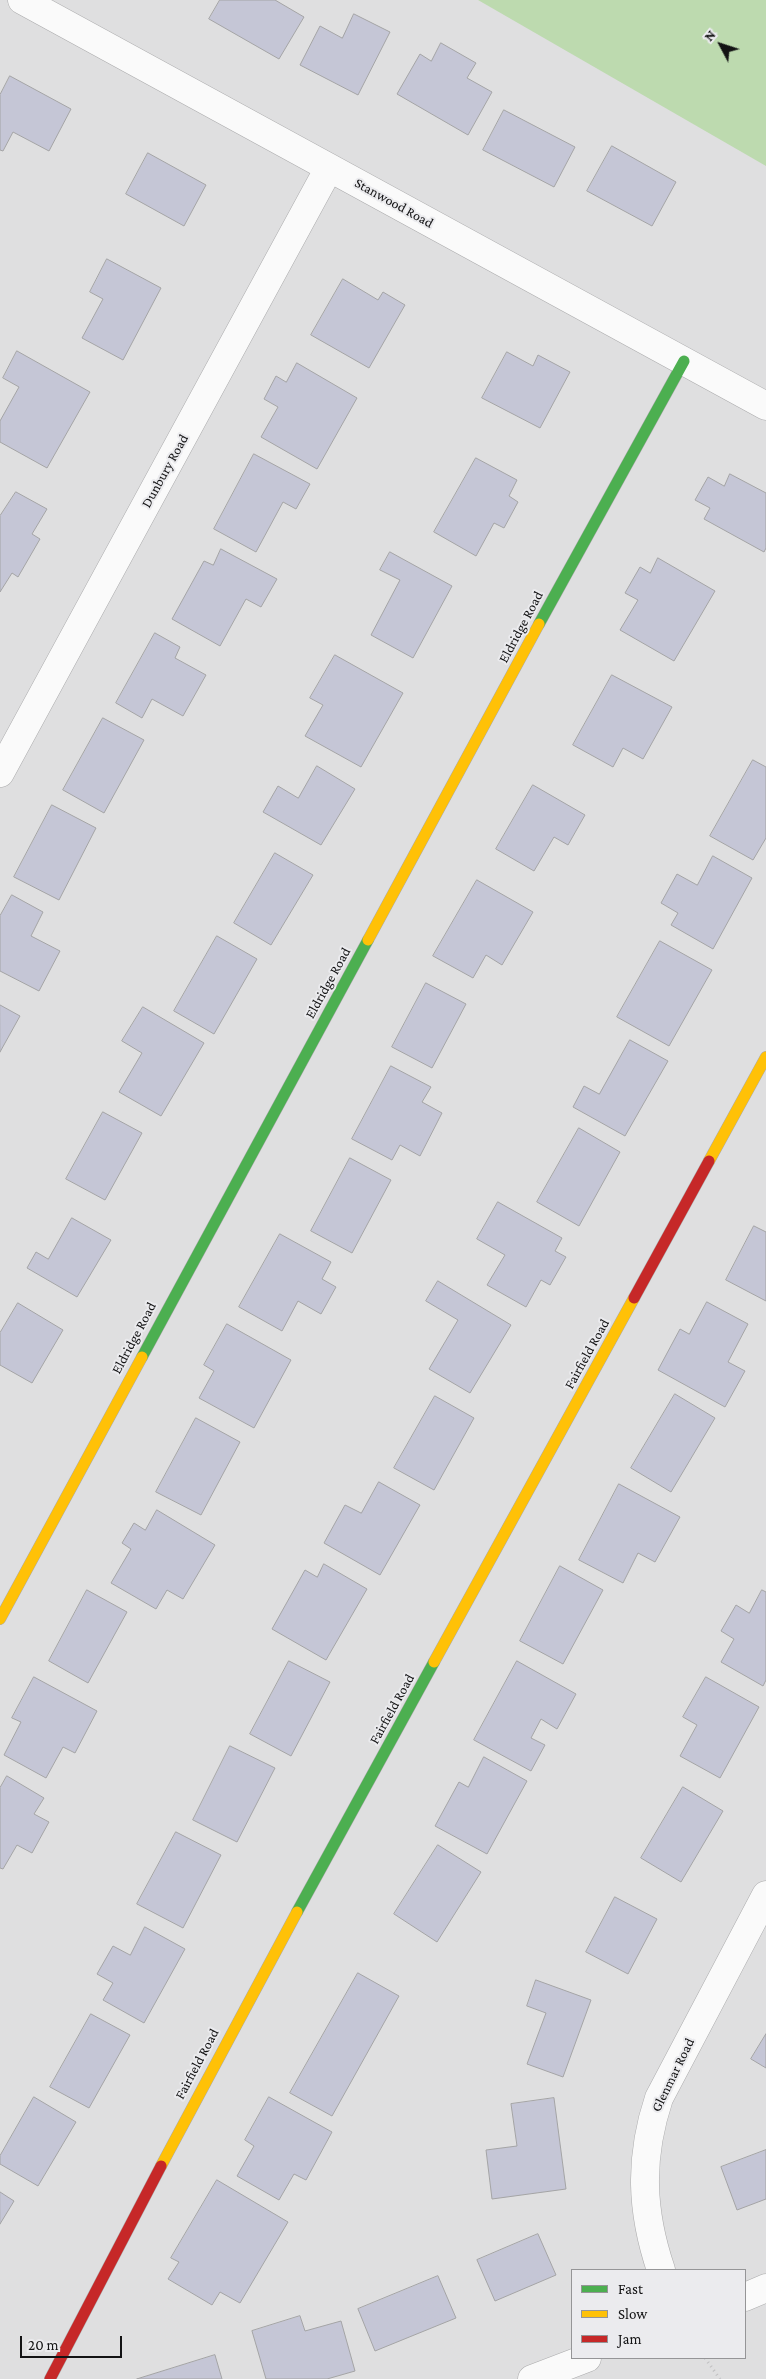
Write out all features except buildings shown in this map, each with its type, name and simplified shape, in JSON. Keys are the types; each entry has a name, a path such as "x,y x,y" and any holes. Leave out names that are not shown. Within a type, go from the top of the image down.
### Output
{"street":[{"name":"Stanwood Road","path":"22,0 766,406"},
{"name":"Dunbury Road","path":"0,773 330,168"},
{"name":"Eldridge Road","path":"0,1619 606,500 684,362"},
{"name":"Fairfield Road","path":"50,2379 204,2082 766,1057"},
{"name":"Glenmar Road","path":"661,2269 646,2205 644,2164 649,2126 658,2098 766,1895"},
{"path":"746,2297 766,2288"},
{"path":"532,2379 584,2359"}],"path":[{"path":"706,2359 720,2379"}],"green space":[{"path":"478,0 766,0 766,166"}],"traffic: fast":[{"path":"539,624 684,361"},
{"path":"142,1357 368,940"},
{"path":"297,1912 434,1662"}],"traffic: slow":[{"path":"368,940 539,624"},
{"path":"709,1161 766,1057"},
{"path":"434,1662 634,1298"},
{"path":"0,1619 142,1357"},
{"path":"161,2166 297,1912"}],"traffic: jam":[{"path":"634,1298 709,1161"},
{"path":"50,2379 161,2166"}]}
